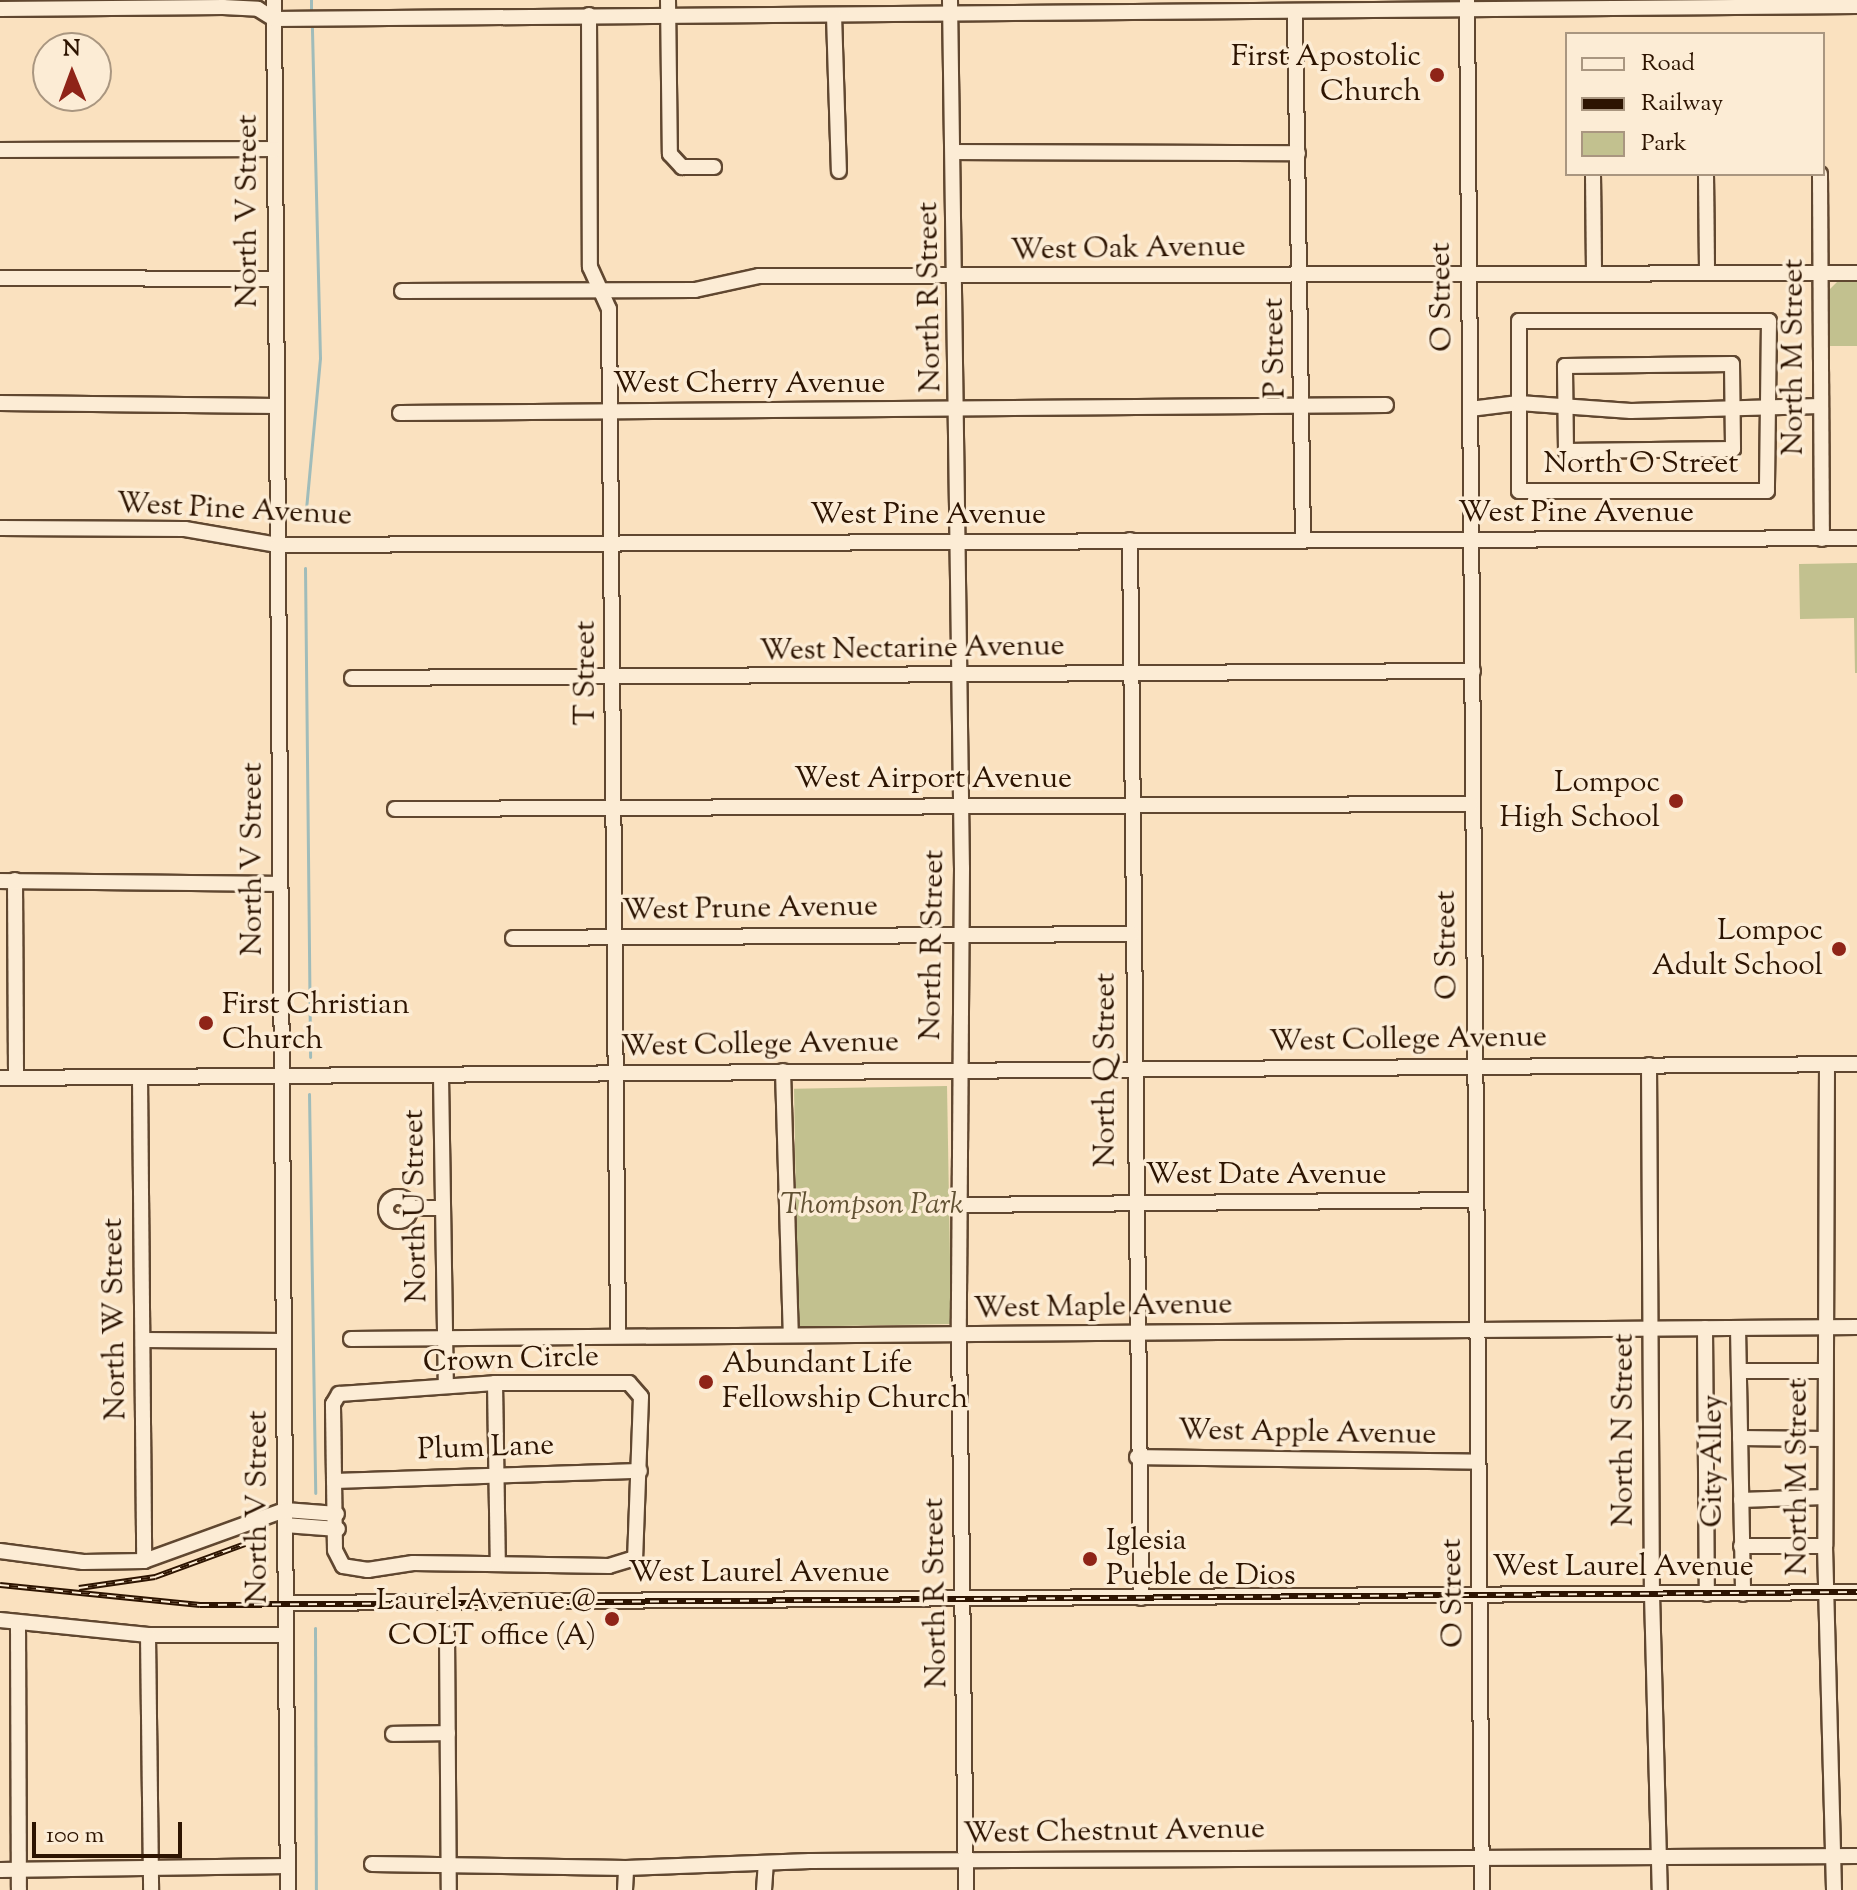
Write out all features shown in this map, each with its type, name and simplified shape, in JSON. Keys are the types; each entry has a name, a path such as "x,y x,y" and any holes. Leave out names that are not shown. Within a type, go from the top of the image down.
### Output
{"street":[{"name":"North V Street","path":"274,0 288,1890"},
{"path":"0,9 166,3 258,9 274,19 290,19 589,15 669,8 834,15 950,7 1295,13 1337,6 1467,4 1857,6"},
{"name":"O Street","path":"1467,4 1482,1890"},
{"name":"North R Street","path":"950,7 958,409 962,934 959,1335 966,1890"},
{"path":"669,8 670,154 682,167 714,167"},
{"name":"P Street","path":"1295,13 1303,539"},
{"name":"T Street","path":"589,15 590,267 604,292 610,412 615,808 613,1074 618,1335"},
{"path":"834,15 839,171"},
{"path":"0,150 275,149"},
{"path":"955,152 1298,153"},
{"path":"1593,176 1594,271"},
{"path":"1706,176 1707,272"},
{"name":"North M Street","path":"1820,176 1822,539"},
{"name":"West Oak Avenue","path":"402,291 695,290 759,276 1594,271 1857,273"},
{"path":"0,278 276,279"},
{"name":"North O Street","path":"1519,321 1769,321 1767,491 1519,491 1519,403 1519,321"},
{"path":"1732,364 1733,449 1566,451 1566,407 1565,366 1732,364"},
{"path":"0,403 277,406"},
{"name":"North O Street","path":"1470,409 1519,403 1631,411 1821,406"},
{"name":"West Cherry Avenue","path":"400,413 1386,405"},
{"name":"West Pine Avenue","path":"0,528 185,529 278,545 1857,538"},
{"name":"North Q Street","path":"1130,540 1132,1070 1137,1457 1142,1475 1141,1598"},
{"name":"West Nectarine Avenue","path":"352,678 613,679 1473,671"},
{"name":"West Airport Avenue","path":"395,809 1471,804"},
{"path":"16,1078 7,880 280,884"},
{"name":"West Prune Avenue","path":"513,938 1132,934"},
{"name":"North M Street","path":"1827,1064 1824,1439 1834,1890"},
{"name":"West College Avenue","path":"0,1078 1857,1064"},
{"name":"North N Street","path":"1649,1065 1652,1594 1660,1890"},
{"path":"783,1071 791,1334"},
{"name":"North U Street","path":"441,1076 446,1386"},
{"name":"North W Street","path":"140,1077 144,1561"},
{"name":"West Date Avenue","path":"961,1205 1476,1200"},
{"path":"410,1208 443,1208"},
{"name":"West Maple Avenue","path":"351,1339 1857,1327"},
{"path":"1705,1328 1707,1594"},
{"name":"City Alley","path":"1738,1328 1743,1594"},
{"path":"143,1340 284,1341"},
{"path":"1740,1371 1824,1371"},
{"path":"495,1383 500,1473 498,1564"},
{"name":"Crown Circle","path":"629,1383 641,1397 635,1558 609,1566 413,1563 353,1570 339,1562 333,1404 339,1394 446,1386 629,1383"},
{"path":"1740,1438 1824,1439"},
{"name":"West Apple Avenue","path":"1137,1457 1477,1462"},
{"name":"Plum Lane","path":"334,1481 500,1473 640,1471"},
{"path":"1741,1500 1825,1497"},
{"path":"0,1551 83,1562 144,1561 285,1517 337,1522"},
{"path":"1741,1546 1825,1546"},
{"name":"West Laurel Avenue","path":"286,1603 1857,1592"},
{"path":"0,1620 148,1635 286,1635"},
{"path":"18,1623 19,1890"},
{"path":"447,1634 449,1890"},
{"path":"148,1635 151,1890"},
{"path":"393,1734 448,1733"},
{"name":"West Chestnut Avenue","path":"372,1864 449,1862 626,1868 766,1863 1660,1854 1857,1856"},
{"path":"764,1890 766,1863"},
{"path":"0,1870 288,1866"},
{"path":"625,1890 626,1868"}],"green space":[{"path":"1837,282 1857,282 1857,346 1828,346 1828,291"},
{"path":"1857,563 1855,673 1854,618 1800,619 1799,564"},
{"name":"Thompson Park","path":"947,1086 951,1324 798,1327 794,1089"}],"waterway":[{"path":"311,0 311,14"},
{"path":"305,520 320,358 312,25"},
{"path":"305,568 310,1057"},
{"path":"309,1094 315,1493"},
{"path":"315,1628 316,1890"}],"railway":[{"path":"79,1588 155,1577 245,1544"},
{"path":"0,1585 200,1605 1857,1592"}],"place":[{"name":"First Apostolic Church","path":"1437,75"},
{"name":"Lompoc High School","path":"1676,801"},
{"name":"Lompoc Adult School","path":"1839,949"},
{"name":"First Christian Church","path":"206,1023"},
{"name":"Abundant Life Fellowship Church","path":"706,1382"},
{"name":"Iglesia Pueble de Dios","path":"1090,1559"},
{"name":"Laurel Avenue @ COLT office (A)","path":"612,1619"}]}
